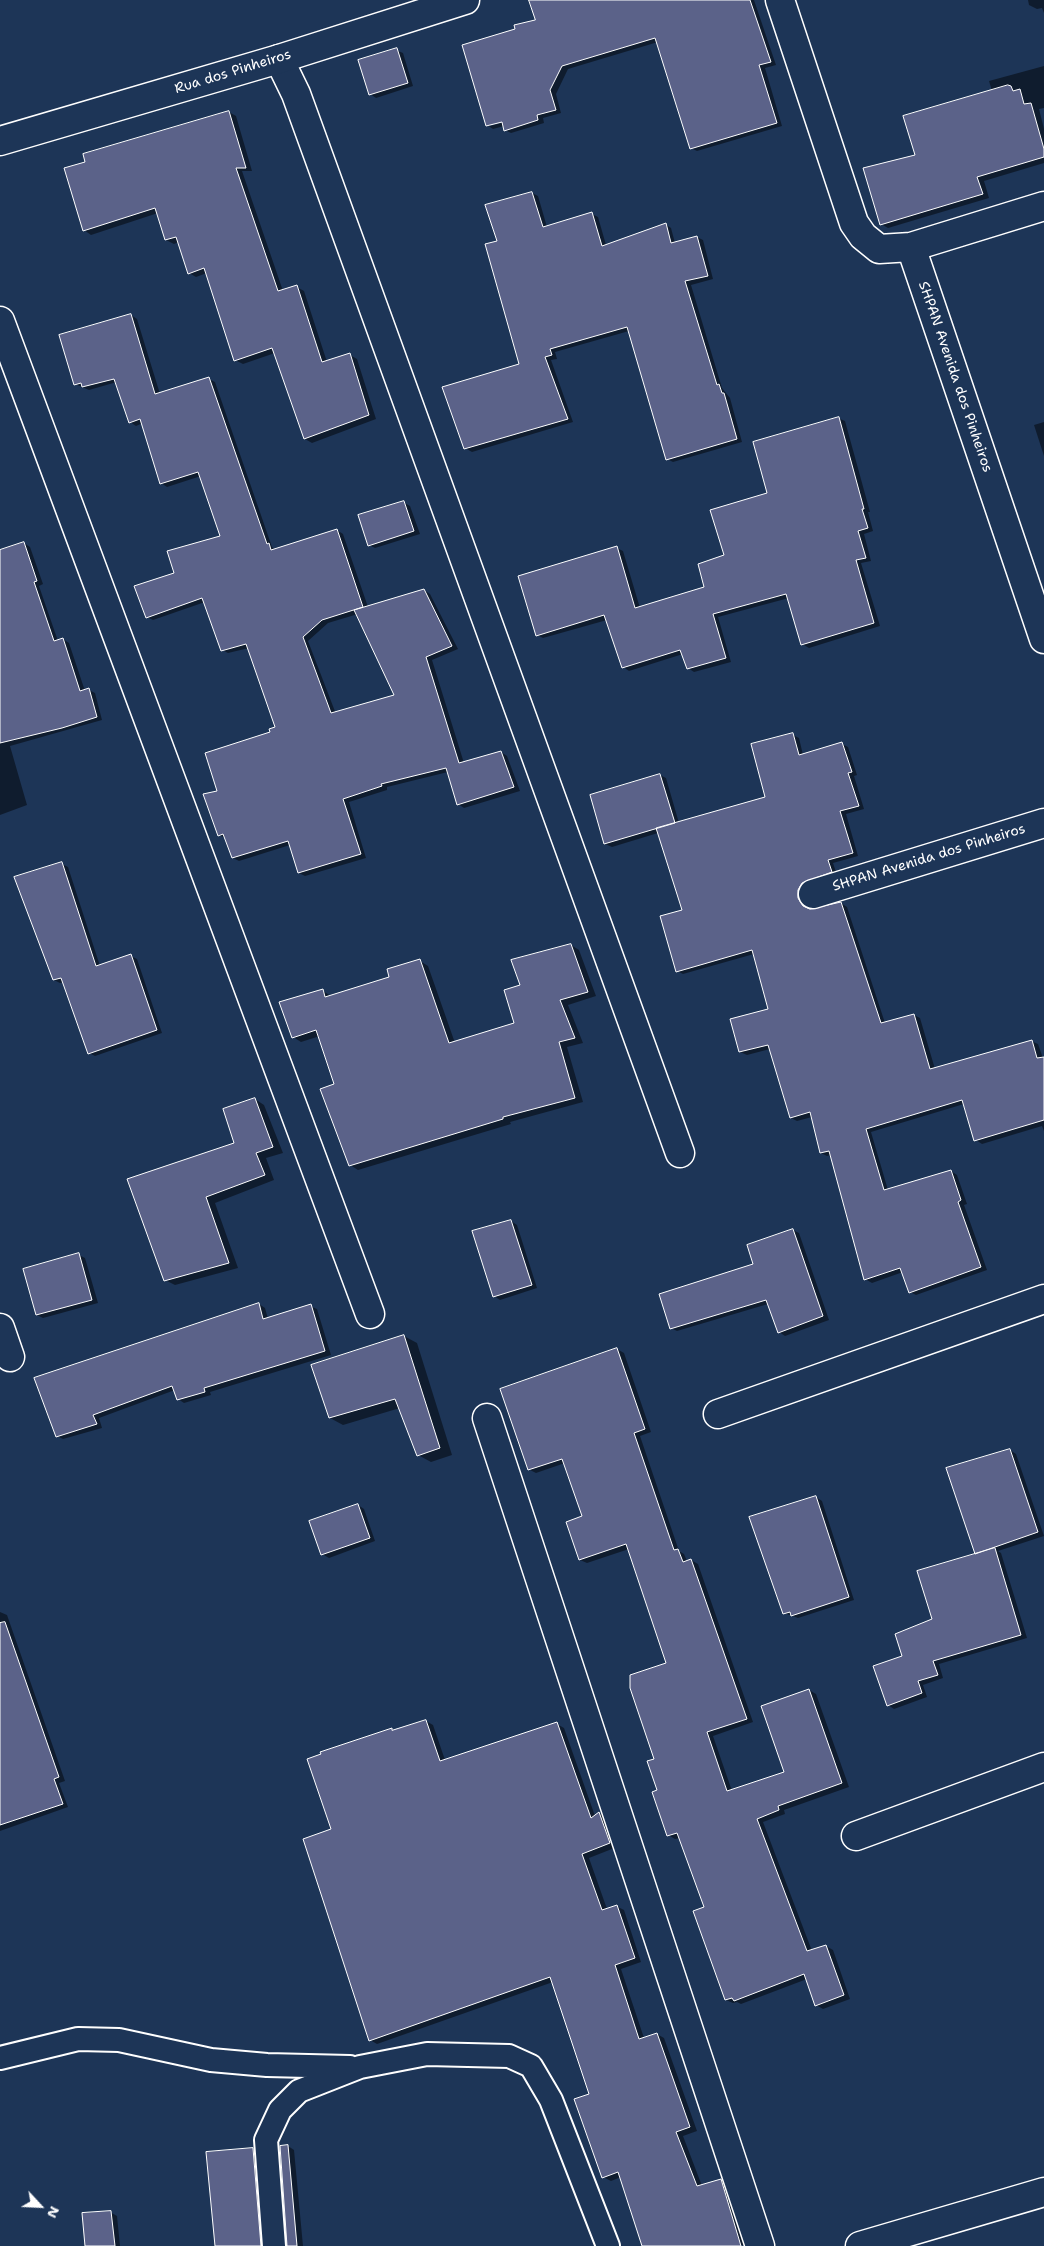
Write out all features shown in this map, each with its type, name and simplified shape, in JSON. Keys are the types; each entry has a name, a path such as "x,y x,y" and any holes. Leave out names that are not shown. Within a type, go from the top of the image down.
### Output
{"street":[{"name":"Rua dos Pinheiros","path":"0,141 279,59 465,0"},
{"path":"780,0 854,223 863,236 879,249 911,247 1044,206"},
{"path":"279,59 296,94 680,1153"},
{"name":"SHPAN Avenida dos Pinheiros","path":"911,247 1044,639"},
{"path":"0,321 370,1314"},
{"name":"SHPAN Avenida dos Pinheiros","path":"813,894 1044,823"},
{"path":"718,1414 1044,1300"},
{"path":"0,1328 10,1356"},
{"path":"487,1418 760,2246"},
{"path":"856,1836 1044,1767"},
{"path":"860,2246 1044,2192"}],"lane":[{"path":"0,2058 78,2039 119,2040 211,2060 267,2065 360,2067"},
{"path":"274,2246 266,2140 280,2110 299,2091 360,2067 427,2054 509,2056 531,2066 551,2100 608,2246"}],"building":[{"path":"529,0 750,0 771,62 759,65 777,123 690,149 655,38 562,66 550,90 556,110 537,115 538,120 504,131 502,122 486,126 462,45 515,29 514,25 535,20"},
{"path":"397,48 408,83 369,95 358,60"},
{"path":"1008,85 1011,86 1013,91 1020,89 1024,104 1031,103 1044,149 1044,157 977,177 983,194 880,225 863,168 915,155 903,116"},
{"path":"229,111 246,168 236,168 278,291 297,285 322,362 350,353 369,415 304,439 272,348 234,361 204,268 188,274 176,237 165,240 155,208 83,231 64,168 85,162 83,154"},
{"path":"532,192 543,227 592,212 602,246 666,223 671,243 697,236 708,276 685,281 717,385 719,384 722,393 724,393 737,439 666,460 627,327 550,349 552,355 545,357 568,419 464,449 442,387 519,364 485,244 497,241 485,205"},
{"path":"131,314 155,394 209,377 267,544 269,543 271,550 337,529 363,607 322,620 303,637 331,713 394,695 354,610 424,589 452,646 426,657 459,763 501,751 514,787 457,805 446,768 381,784 382,786 343,799 361,854 298,873 288,841 232,858 223,834 218,836 203,794 217,791 205,753 270,732 269,729 275,727 246,644 221,651 202,598 146,618 134,586 174,573 167,551 220,536 198,472 160,484 140,419 129,423 114,379 82,387 81,383 74,385 59,335"},
{"path":"839,417 868,528 858,531 866,558 856,560 874,623 801,645 786,594 713,614 726,658 687,669 680,650 622,668 604,615 536,636 518,576 617,546 635,608 704,587 698,564 724,555 710,510 767,493 753,442"},
{"path":"404,501 414,531 368,546 358,515"},
{"path":"24,542 37,581 34,582 54,641 63,638 80,691 89,688 97,717 62,728 0,743 0,550"},
{"path":"793,733 799,755 842,742 852,772 848,773 859,806 840,811 853,853 828,860 832,872 802,883 798,890 798,898 803,906 810,909 841,902 881,1023 914,1014 930,1069 1032,1040 1037,1058 1044,1057 1044,1120 974,1141 962,1100 866,1129 884,1190 951,1170 961,1200 958,1202 981,1267 909,1293 900,1268 864,1280 829,1151 820,1153 810,1112 790,1118 768,1045 739,1052 730,1019 768,1009 752,950 676,972 660,916 682,910 656,828 765,797 751,744"},
{"path":"660,774 675,823 604,844 590,795"},
{"path":"62,862 96,966 131,954 157,1030 88,1054 61,978 53,980 14,877"},
{"path":"571,944 588,992 560,1000 575,1038 559,1042 575,1098 503,1117 503,1119 349,1166 320,1089 334,1084 316,1030 292,1038 279,1002 323,989 325,997 389,977 387,969 420,959 449,1043 514,1023 504,990 520,985 511,960"},
{"path":"255,1098 273,1147 256,1153 265,1175 206,1197 229,1263 164,1281 127,1179 234,1143 223,1109"},
{"path":"511,1220 532,1285 493,1297 472,1231"},
{"path":"793,1229 823,1316 778,1333 766,1300 670,1329 659,1294 753,1264 747,1245"},
{"path":"79,1253 92,1300 36,1315 23,1269"},
{"path":"259,1303 263,1319 311,1304 325,1351 204,1388 205,1392 177,1400 172,1386 93,1415 97,1424 56,1437 34,1378"},
{"path":"404,1335 440,1448 417,1456 395,1399 329,1418 311,1365"},
{"path":"617,1348 645,1429 634,1433 674,1550 678,1549 683,1562 691,1559 747,1719 707,1732 727,1791 784,1772 761,1706 809,1689 842,1783 778,1806 779,1810 757,1819 807,1951 826,1945 844,1995 815,2006 804,1974 734,2001 732,1998 725,2000 693,1911 704,1907 677,1833 667,1836 652,1792 657,1790 647,1761 654,1759 630,1688 630,1675 666,1663 626,1544 579,1560 566,1522 582,1516 562,1459 528,1470 500,1389"},
{"path":"1010,1449 1038,1532 975,1554 946,1468"},
{"path":"816,1496 849,1597 791,1616 790,1612 783,1614 749,1517"},
{"path":"358,1504 370,1538 321,1555 309,1521"},
{"path":"995,1548 1021,1635 933,1661 938,1675 918,1681 922,1693 887,1706 873,1666 902,1656 895,1634 932,1619 917,1571"},
{"path":"5,1622 59,1777 54,1779 63,1804 0,1825 0,1623"},
{"path":"426,1720 440,1761 557,1722 591,1818 599,1812 610,1843 582,1854 602,1910 617,1905 635,1958 615,1965 639,2039 657,2033 690,2127 676,2132 697,2186 721,2179 741,2246 642,2246 618,2172 602,2178 574,2099 589,2094 550,1977 369,2041 303,1839 331,1829 307,1759 321,1754 320,1752 392,1728 392,1730"},
{"path":"288,2145 297,2246 287,2246 280,2146"},
{"path":"253,2148 261,2246 215,2246 206,2152"},
{"path":"111,2211 115,2246 85,2246 82,2213"}]}
